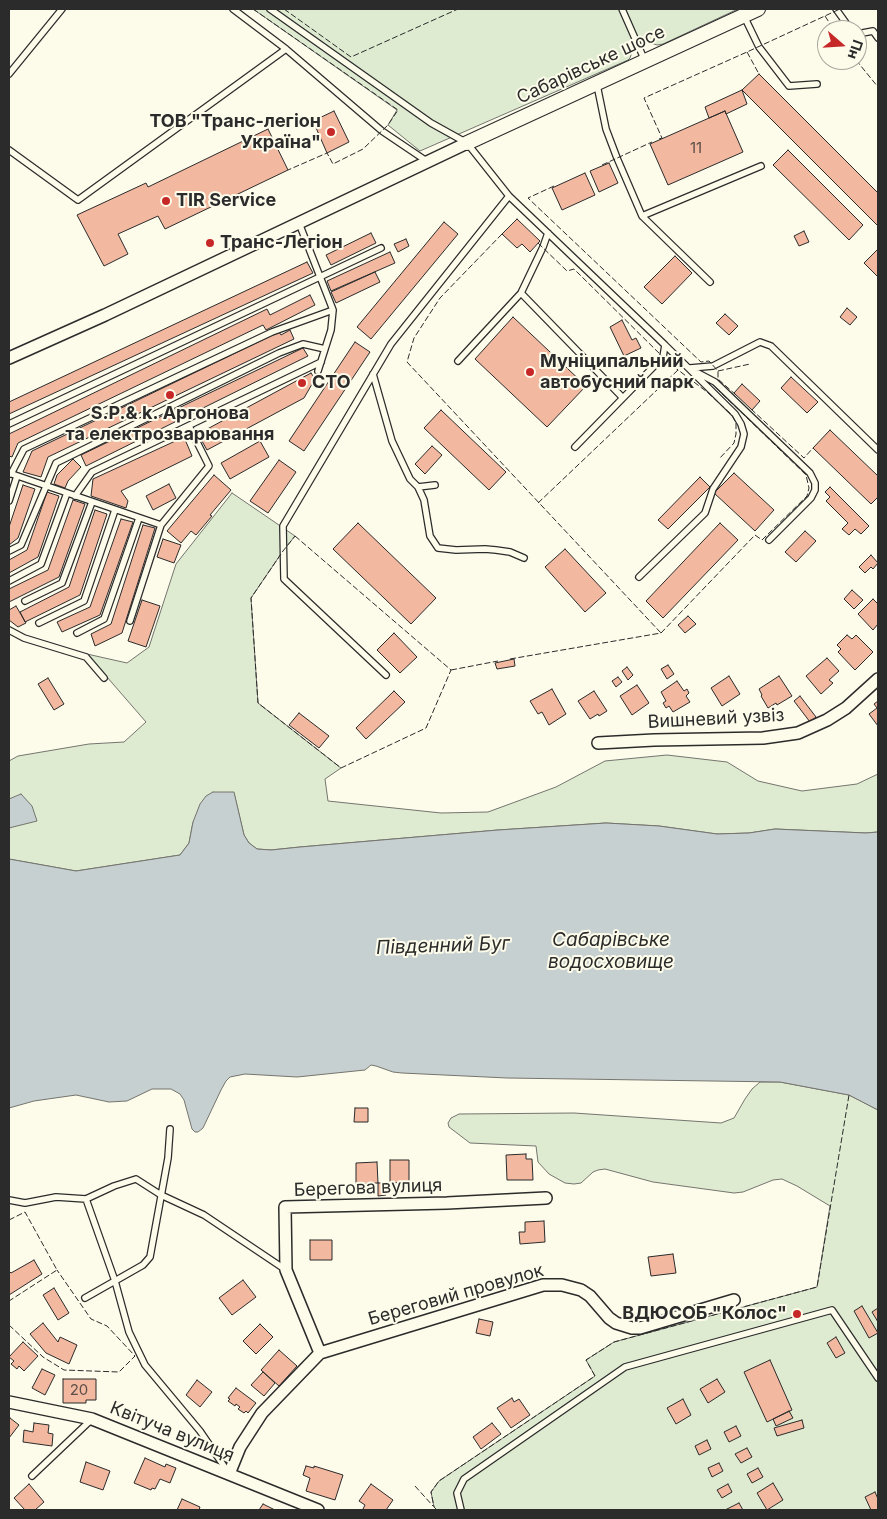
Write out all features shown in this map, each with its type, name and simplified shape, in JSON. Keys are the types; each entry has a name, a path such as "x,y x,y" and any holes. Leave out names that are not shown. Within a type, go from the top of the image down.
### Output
{"street":[{"name":"Сабарівське шосе","path":"468,144 758,9"},
{"path":"9,358 105,315 468,144"},
{"name":"Вишневий узвіз","path":"598,742 763,738 798,733 827,720 851,703 878,679"},
{"name":"Берегова вулиця","path":"320,1353 286,1270 285,1208 546,1198"},
{"name":"Береговий провулок","path":"320,1353 543,1285 562,1285 580,1290 590,1296 608,1318 616,1323 632,1328 640,1328 734,1300"},
{"path":"229,1474 240,1447 262,1413 320,1353"},
{"name":"Квітуча вулиця","path":"9,1402 92,1419 318,1510"}],"lane":[{"path":"9,74 62,9"},
{"path":"233,9 286,49 382,131 428,162"},
{"path":"270,9 431,123 468,144 509,196 690,368 735,414 744,434 741,447 713,489 705,513 639,577"},
{"path":"622,9 645,61"},
{"path":"836,9 843,20"},
{"path":"744,16 759,47 789,86 817,84"},
{"path":"867,32 873,31 878,38"},
{"path":"9,150 78,200 286,49"},
{"path":"596,83 606,129 642,216 710,282"},
{"path":"642,216 761,166"},
{"path":"386,675 284,580 283,526 391,344 509,196"},
{"path":"299,222 333,310 331,330 318,371"},
{"path":"458,360 521,293 548,233"},
{"path":"9,424 381,248"},
{"path":"521,293 623,398"},
{"path":"9,501 12,474 24,449 272,332 333,310"},
{"path":"690,368 713,366 760,342 771,346 878,450"},
{"path":"9,551 21,545 56,463 279,352 303,344 325,349"},
{"path":"575,447 663,357 665,345"},
{"path":"75,496 92,472 321,362"},
{"path":"690,368 715,382 810,473 815,483 815,490 811,498 769,540"},
{"path":"373,374 392,441 410,479 418,487 424,500 430,536 438,548 496,550 510,552 524,558"},
{"path":"130,621 161,525 209,466 189,426"},
{"path":"12,474 161,525"},
{"path":"418,487 435,485"},
{"path":"9,581 42,564 68,493"},
{"path":"25,601 62,583 92,502"},
{"path":"39,623 84,601 115,510"},
{"path":"77,633 104,619 140,518"},
{"path":"9,630 24,638 86,657 104,678"},
{"path":"85,1298 143,1265 150,1257 168,1158 170,1129"},
{"path":"9,1200 25,1203 56,1198 86,1199 114,1186 136,1179 161,1195 204,1214 286,1270"},
{"path":"86,1199 115,1281 129,1332 145,1365 200,1431 229,1474"},
{"path":"461,1510 457,1493 464,1479 625,1367 832,1310 878,1378"},
{"path":"32,1476 92,1419"}],"green space":[{"path":"253,9 738,9 663,44 657,45 648,42 633,49 628,60 420,151 388,125 397,110"},
{"path":"232,493 295,536 251,598 258,703 341,768 325,779 328,801 441,813 488,812 556,787 605,761 667,755 727,762 758,781 802,791 857,784 878,774 878,832 775,829 749,833 717,834 659,826 606,823 498,830 271,850 257,849 249,843 244,835 234,793 193,822 189,843 180,855 76,871 9,859 9,761 18,756 89,744 124,742 146,722 87,654 127,663 149,647 176,564"},
{"name":"ВДЮСОБ \"Колос\"","path":"760,1082 780,1082 849,1095 878,1110 878,1510 437,1510 434,1507 431,1492 439,1481 595,1376 586,1360 614,1342 817,1287 830,1206 782,1179 773,1180 743,1192 734,1193 653,1182 605,1169 593,1172 581,1183 565,1183 549,1174 538,1162 536,1146 470,1143 449,1127 448,1123 451,1118 459,1114 574,1113 721,1123 734,1118 752,1089"}],"water":[{"name":"Сабарівське водосховище","path":"213,792 234,792 244,835 249,843 257,849 271,850 498,830 606,823 659,826 717,834 749,833 775,829 878,832 878,1110 849,1095 780,1082 507,1078 402,1073 371,1065 365,1070 297,1077 245,1074 230,1077 221,1090 203,1128 198,1132 192,1129 184,1100 180,1094 171,1089 152,1089 127,1101 109,1102 76,1095 34,1101 9,1108 9,859 76,871 180,855 189,843 193,822 200,804 206,796"},
{"path":"21,794 32,806 37,821 9,828 9,799"}],"building":[{"path":"759,74 878,193 878,226 742,90"},
{"path":"742,90 747,104 726,114 725,111 709,118 705,107"},
{"name":"ТОВ \"Транс-легіон Україна\"","path":"334,111 349,142 327,153 313,121"},
{"path":"725,111 743,152 668,185 650,144"},
{"name":"TIR Service","path":"268,129 288,170 165,229 158,216 118,234 128,254 104,266 77,215 146,183 148,187"},
{"path":"788,150 863,225 849,240 773,165"},
{"path":"609,163 618,183 599,192 590,171"},
{"path":"585,173 595,195 562,210 552,188"},
{"path":"517,219 540,241 530,252 522,244 517,248 502,234"},
{"path":"444,222 458,234 371,339 357,327"},
{"path":"804,231 809,242 799,246 794,236"},
{"path":"371,233 376,243 331,265 326,255"},
{"path":"406,239 409,246 398,252 394,244"},
{"path":"878,249 878,277 864,263"},
{"path":"390,252 395,263 331,291 327,281"},
{"path":"675,256 692,273 662,304 644,287"},
{"path":"307,262 313,273 9,414 9,402"},
{"path":"375,272 380,282 336,303 331,292"},
{"path":"310,295 315,305 266,330 263,325 18,443 12,457 9,456 9,434 267,309 270,315"},
{"path":"847,308 857,317 850,325 840,317"},
{"path":"725,314 738,326 729,335 716,323"},
{"name":"Муніципальний автобусний парк","path":"513,317 586,386 547,427 475,359"},
{"path":"622,320 632,340 636,338 641,348 624,356 610,327"},
{"path":"290,330 294,339 48,457 41,477 23,472 32,451 279,332 281,335"},
{"path":"355,342 370,352 304,451 289,441"},
{"path":"303,348 308,356 86,466 81,455"},
{"path":"311,373 315,379 304,398 207,450 198,434"},
{"path":"791,377 818,402 807,413 781,388"},
{"path":"742,384 760,401 752,410 734,393"},
{"path":"441,410 506,472 489,490 424,428"},
{"path":"830,430 878,476 878,497 871,504 813,448"},
{"path":"184,437 192,456 121,491 128,501 126,508 91,496 93,479"},
{"path":"260,441 269,457 230,479 221,463"},
{"path":"432,446 442,455 425,474 415,464"},
{"path":"73,459 81,467 68,481 65,488 54,484 57,475"},
{"path":"279,460 296,472 268,513 250,501"},
{"path":"734,473 774,510 755,531 714,493"},
{"path":"214,475 231,490 196,535 191,531 181,543 167,531"},
{"path":"700,477 710,487 668,529 658,520"},
{"path":"169,484 176,498 153,510 146,496"},
{"path":"23,485 35,489 18,538 9,545 9,527"},
{"path":"830,487 869,526 861,534 855,529 849,535 842,529 848,523 826,501 830,497 825,492"},
{"path":"47,492 59,496 38,557 9,573 9,560 27,550"},
{"path":"73,500 85,504 59,577 9,602 9,589 48,570"},
{"path":"95,510 107,514 80,595 25,622 20,612 69,587"},
{"path":"121,519 133,522 100,615 62,632 57,622 90,607"},
{"path":"358,523 436,598 411,624 333,549"},
{"path":"720,523 738,540 663,618 646,601"},
{"path":"143,525 155,528 122,633 95,646 91,634 111,624"},
{"path":"805,531 816,541 796,562 785,552"},
{"path":"163,539 181,545 174,563 157,557"},
{"path":"565,549 606,593 585,612 545,567"},
{"path":"871,555 878,563 873,569 871,567 865,573 859,567"},
{"path":"852,590 863,600 854,609 844,599"},
{"path":"873,599 878,604 878,624 873,630 858,614"},
{"path":"142,600 160,606 146,647 128,641"},
{"path":"16,606 26,623 18,627 9,620 9,610"},
{"path":"688,616 696,624 685,633 678,625"},
{"path":"394,633 417,657 400,673 377,650"},
{"path":"847,635 852,639 856,635 873,652 855,670 838,652 841,649 837,645"},
{"path":"827,658 839,671 829,680 833,683 821,694 806,676"},
{"path":"514,659 515,666 497,669 495,663"},
{"path":"668,665 674,674 667,679 661,669"},
{"path":"627,667 633,675 628,680 622,671"},
{"path":"729,676 740,694 722,706 711,688"},
{"path":"779,676 792,696 768,708 759,689"},
{"path":"618,677 622,682 616,687 612,681"},
{"path":"48,678 64,704 54,710 38,684"},
{"path":"677,681 684,691 687,689 689,693 686,696 690,702 673,712 669,706 666,708 663,703 666,701 661,692"},
{"path":"637,685 649,703 632,715 620,696"},
{"path":"552,689 566,714 549,725 542,712 538,714 530,701"},
{"path":"394,691 405,702 366,739 356,728"},
{"path":"594,691 607,711 590,719 578,701"},
{"path":"800,696 816,717 810,722 794,701"},
{"path":"878,701 878,726 869,714 877,708 874,704"},
{"path":"299,713 329,736 319,748 289,725"},
{"path":"355,1108 368,1108 368,1122 354,1122"},
{"path":"526,1154 526,1159 532,1159 533,1180 507,1180 506,1155"},
{"path":"390,1160 409,1160 409,1182 390,1183"},
{"path":"377,1162 378,1183 356,1184 356,1163"},
{"path":"378,1183 385,1183 386,1195 378,1196"},
{"path":"544,1221 545,1242 520,1244 519,1232 525,1232 525,1222"},
{"path":"310,1240 332,1240 332,1260 310,1260"},
{"path":"673,1254 676,1273 651,1276 648,1257"},
{"path":"34,1260 42,1274 9,1295 9,1271 11,1273"},
{"path":"243,1280 256,1297 232,1315 219,1298"},
{"path":"54,1288 69,1313 58,1320 43,1295"},
{"path":"862,1306 878,1333 869,1338 854,1311"},
{"path":"878,1308 878,1322 872,1312"},
{"path":"479,1319 493,1322 490,1336 476,1333"},
{"path":"43,1323 58,1342 60,1337 77,1345 69,1364 46,1353 30,1334"},
{"path":"260,1324 273,1337 256,1354 243,1341"},
{"path":"836,1337 845,1353 836,1358 827,1343"},
{"path":"23,1342 38,1356 24,1371 19,1366 17,1369 11,1364 14,1361 9,1357"},
{"path":"279,1350 297,1366 279,1386 261,1370"},
{"path":"770,1360 792,1410 767,1422 744,1372"},
{"path":"42,1369 55,1375 45,1395 32,1388"},
{"path":"263,1372 275,1383 264,1396 251,1385"},
{"path":"63,1379 96,1379 96,1400 86,1400 86,1403 63,1403"},
{"path":"717,1379 725,1392 708,1403 700,1389"},
{"path":"197,1380 212,1392 200,1407 186,1395"},
{"path":"236,1388 256,1403 248,1413 246,1411 244,1413 238,1409 240,1407 236,1404 235,1406 228,1401 230,1399 228,1398"},
{"path":"512,1398 514,1402 519,1399 530,1415 511,1428 497,1408"},
{"path":"683,1399 691,1415 676,1424 667,1408"},
{"path":"789,1411 793,1418 776,1426 773,1419"},
{"path":"10,1418 19,1425 9,1438 9,1420"},
{"path":"802,1420 804,1428 777,1436 774,1428"},
{"path":"34,1423 49,1425 48,1433 53,1434 52,1446 23,1442 24,1430 33,1432"},
{"path":"492,1423 501,1434 481,1449 473,1437"},
{"path":"736,1426 741,1436 729,1442 724,1432"},
{"path":"707,1440 711,1449 699,1455 695,1446"},
{"path":"747,1448 752,1457 741,1463 735,1454"},
{"path":"145,1458 165,1467 166,1464 176,1468 170,1483 160,1479 155,1489 152,1488 151,1490 134,1483"},
{"path":"86,1462 110,1471 103,1490 80,1482"},
{"path":"719,1463 723,1471 712,1477 708,1468"},
{"path":"306,1466 314,1468 314,1466 343,1475 335,1500 306,1491 310,1478 303,1475"},
{"path":"758,1468 763,1477 752,1483 747,1474"},
{"path":"773,1483 783,1500 767,1510 757,1493"},
{"path":"29,1484 44,1502 35,1510 25,1510 14,1498"},
{"path":"371,1484 393,1500 386,1510 363,1509 365,1505 359,1501"},
{"path":"728,1484 732,1492 722,1498 717,1490"},
{"path":"875,1492 878,1499 878,1510 871,1510 865,1497"},
{"path":"182,1499 200,1507 199,1510 177,1510"},
{"path":"739,1503 743,1510 725,1510"},
{"path":"263,1504 275,1510 259,1510"}],"fence":[{"path":"253,9 398,110 388,125 363,149 333,164 327,153 288,170"},
{"path":"284,9 351,57 458,9"},
{"path":"659,139 662,138 644,98 840,9"},
{"path":"825,16 828,20"},
{"path":"747,52 759,74"},
{"path":"864,70 878,87"},
{"path":"602,165 652,142"},
{"path":"554,186 528,198 701,362 709,361 718,371 718,379 736,395"},
{"path":"502,234 440,298 414,338 407,362 661,633"},
{"path":"538,243 567,271 574,269 669,363 707,392 732,415 736,423 734,443 719,459"},
{"path":"718,371 750,364"},
{"path":"538,503 678,370"},
{"path":"510,659 661,633 755,535 762,540 807,496 809,488 806,475 713,385"},
{"path":"751,409 804,458 813,448"},
{"path":"295,536 451,670 426,728 341,768 258,703 251,598 295,536"},
{"path":"451,670 498,661"},
{"path":"437,1510 434,1507 431,1492 439,1481 595,1376 586,1360 614,1342 817,1287 849,1095"},
{"path":"9,1220 25,1212 57,1270 9,1301"},
{"path":"9,1325 43,1357 64,1370 119,1372 135,1356 107,1326 91,1319 57,1270"},
{"path":"415,1486 433,1506"}],"place":[{"name":"ТОВ \"Транс-легіон Україна\"","path":"331,132"},
{"name":"TIR Service","path":"166,201"},
{"name":"Транс-Легіон","path":"210,243"},
{"name":"Муніципальний автобусний парк","path":"530,372"},
{"name":"СТО","path":"302,383"},
{"name":"S.P.& k. Аргонова та електрозварювання","path":"170,395"},
{"name":"ВДЮСОБ \"Колос\"","path":"797,1314"}],"water label":[{"name":"Південний Буг","path":"443,946"}]}
